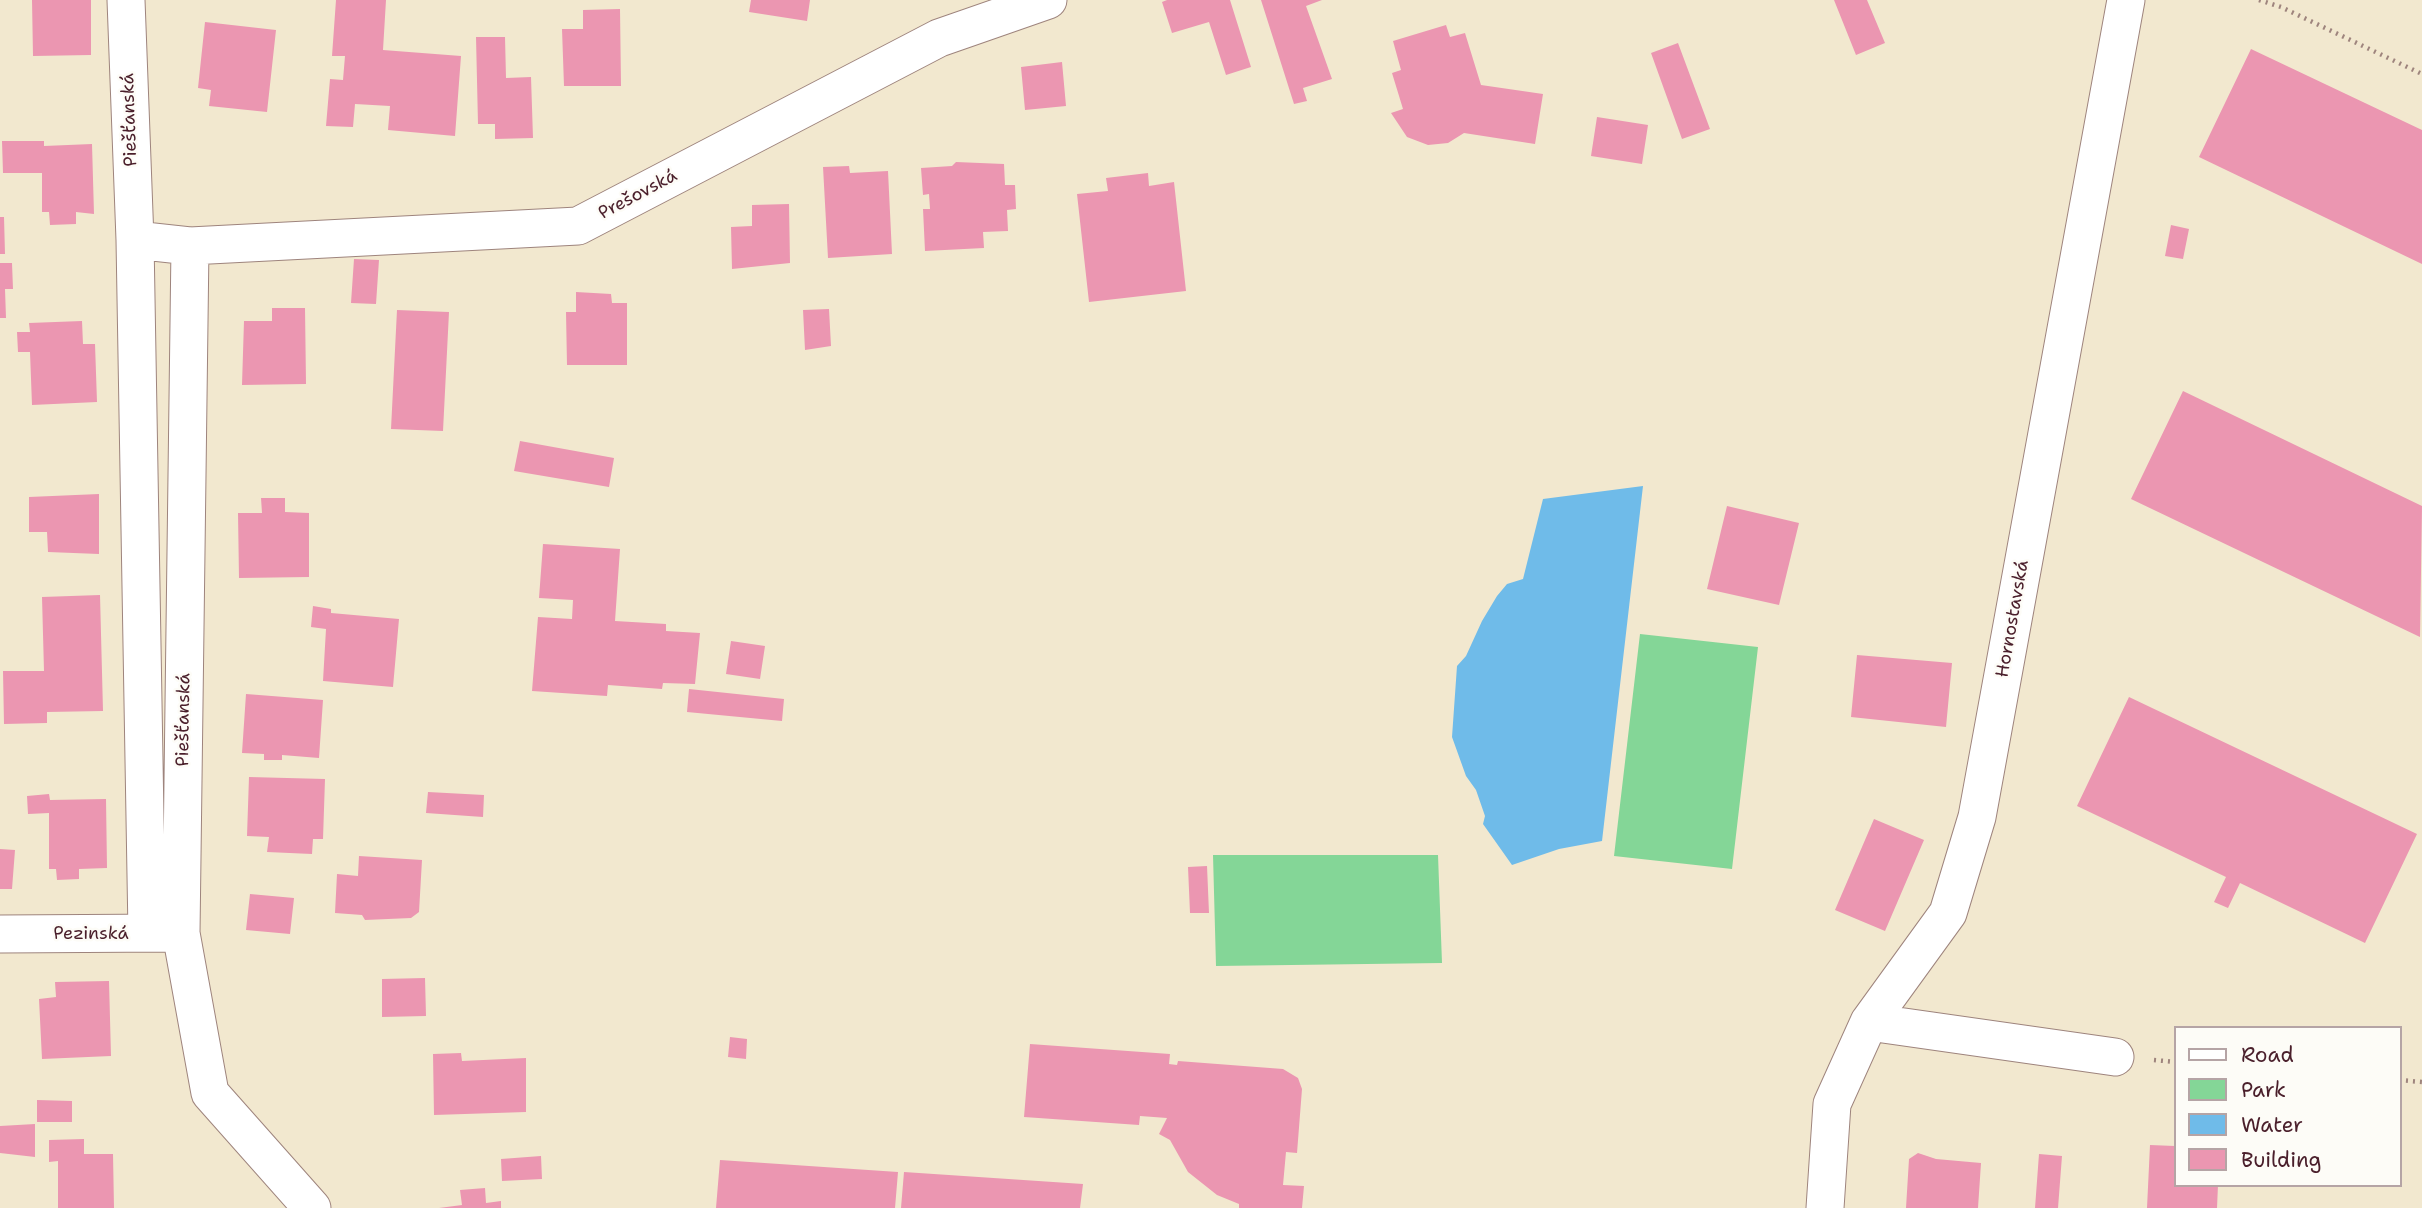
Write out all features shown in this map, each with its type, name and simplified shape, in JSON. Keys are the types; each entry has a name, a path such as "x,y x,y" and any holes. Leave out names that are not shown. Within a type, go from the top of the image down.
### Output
{"street":[{"name":"Piešťanská","path":"126,0 164,933 210,1093 312,1208"},
{"name":"Prešovská","path":"190,246 578,226 939,38 1048,0"},
{"name":"Hornostavská","path":"1825,1208 1832,1104 1870,1022 1948,913 1977,817 2126,0"},
{"path":"135,240 190,246"},
{"name":"Piešťanská","path":"164,933 190,246"},
{"name":"Pezinská","path":"0,934 164,933"},
{"path":"1870,1022 2115,1057"}],"path":[{"path":"2259,0 2281,7 2422,74"},
{"path":"2401,1080 2422,1082"}],"green space":[{"path":"1640,634 1758,647 1732,869 1614,856"},
{"path":"1213,855 1438,855 1442,963 1216,966"}],"water":[{"path":"1643,486 1602,841 1559,849 1512,865 1483,824 1485,816 1476,790 1466,776 1452,737 1457,666 1466,656 1497,596 1507,584 1523,579 1543,499"}],"building":[{"path":"32,0 91,0 91,55 33,56"},
{"path":"336,0 386,0 383,50 461,56 455,136 388,130 390,106 355,104 353,127 326,126 330,79 343,80 345,56 332,56"},
{"path":"751,0 810,0 807,21 749,12"},
{"path":"1230,0 1251,67 1226,75 1209,22 1172,33 1162,2"},
{"path":"1261,0 1322,0 1306,6 1332,79 1303,88 1307,101 1294,104"},
{"path":"1834,0 1867,0 1885,43 1856,55"},
{"path":"620,9 621,86 564,86 562,29 583,29 583,10"},
{"path":"205,22 276,30 267,112 209,106 211,90 198,88"},
{"path":"1446,25 1450,37 1465,33 1481,85 1543,94 1535,144 1464,133 1448,143 1428,145 1407,137 1391,113 1403,109 1392,73 1401,70 1393,41"},
{"path":"476,37 505,37 506,78 531,77 533,138 495,139 495,124 478,124"},
{"path":"1678,43 1710,129 1682,139 1651,53"},
{"path":"2251,49 2422,130 2422,264 2199,157"},
{"path":"1062,62 1066,106 1025,110 1021,67"},
{"path":"1597,117 1648,125 1642,164 1591,156"},
{"path":"2,141 44,141 44,146 92,144 94,214 76,212 76,224 50,225 49,212 42,212 42,173 3,173"},
{"path":"956,162 1004,164 1005,185 1015,185 1016,209 1007,210 1008,231 983,232 984,248 925,251 923,209 930,209 929,194 923,195 921,168 952,166"},
{"path":"849,166 850,173 888,171 892,254 828,258 823,167"},
{"path":"1148,173 1149,186 1174,182 1186,291 1089,302 1077,194 1108,191 1106,178"},
{"path":"789,204 790,263 732,269 731,227 752,226 752,205"},
{"path":"0,217 4,217 5,254 0,254"},
{"path":"2171,225 2189,229 2183,259 2165,256"},
{"path":"354,259 379,260 376,304 351,303"},
{"path":"0,263 12,263 13,289 5,289 6,318 0,318"},
{"path":"576,292 611,294 612,303 627,303 627,365 567,365 566,312 576,312"},
{"path":"272,308 305,308 306,384 242,385 244,321 272,321"},
{"path":"829,309 831,346 805,350 803,310"},
{"path":"397,310 449,312 443,431 391,429"},
{"path":"82,321 83,344 95,344 97,402 32,405 30,352 18,352 17,332 30,332 29,323"},
{"path":"2183,391 2422,506 2420,637 2131,499"},
{"path":"520,441 614,458 609,487 514,471"},
{"path":"99,494 99,554 48,552 47,532 29,532 29,497"},
{"path":"261,498 285,498 285,512 309,513 309,577 239,578 238,513 262,513"},
{"path":"1727,506 1799,523 1779,605 1707,589"},
{"path":"543,544 620,549 615,621 666,624 666,631 700,633 695,684 663,683 662,689 608,685 607,696 532,691 538,617 572,619 573,600 539,598"},
{"path":"100,595 103,711 47,712 47,723 4,724 3,671 44,671 42,597"},
{"path":"313,606 331,609 331,613 399,619 393,687 323,681 326,629 311,627"},
{"path":"731,641 765,646 760,679 726,674"},
{"path":"1857,655 1952,663 1946,727 1851,717"},
{"path":"689,689 784,699 782,721 687,712"},
{"path":"246,694 323,700 319,758 282,755 282,760 264,760 264,754 242,753"},
{"path":"2129,697 2417,834 2365,943 2240,883 2228,908 2214,902 2226,877 2077,806"},
{"path":"249,777 325,779 323,839 313,839 312,854 267,852 269,837 247,836"},
{"path":"428,792 484,795 483,817 426,813"},
{"path":"49,794 50,800 106,799 107,868 79,869 79,879 57,880 56,869 49,869 49,813 28,814 27,796"},
{"path":"1874,819 1924,840 1885,931 1835,910"},
{"path":"0,849 15,850 12,889 0,889"},
{"path":"359,856 422,860 419,912 411,918 365,920 362,915 335,913 337,874 358,876"},
{"path":"1207,866 1209,913 1190,913 1188,867"},
{"path":"250,894 294,898 290,934 246,930"},
{"path":"425,978 426,1016 382,1017 382,979"},
{"path":"109,981 111,1056 42,1059 39,999 56,997 55,982"},
{"path":"730,1037 747,1039 746,1059 728,1057"},
{"path":"1030,1044 1170,1054 1169,1064 1177,1065 1178,1061 1283,1069 1298,1078 1302,1089 1297,1153 1286,1152 1283,1185 1304,1186 1302,1208 1239,1208 1239,1204 1217,1195 1188,1172 1170,1140 1159,1134 1167,1118 1140,1116 1139,1125 1024,1117"},
{"path":"461,1053 462,1061 526,1058 526,1112 434,1115 433,1054"},
{"path":"37,1100 72,1101 72,1122 37,1122"},
{"path":"35,1124 35,1157 0,1153 0,1126"},
{"path":"84,1139 84,1154 113,1154 114,1208 58,1208 58,1161 49,1162 49,1140"},
{"path":"2150,1145 2174,1146 2174,1187 2218,1187 2217,1208 2147,1208"},
{"path":"1918,1153 1936,1159 1981,1163 1978,1208 1906,1208 1909,1159"},
{"path":"2039,1154 2062,1156 2058,1208 2035,1208"},
{"path":"541,1156 542,1179 502,1181 501,1159"},
{"path":"720,1160 898,1172 895,1208 716,1208"},
{"path":"904,1172 1083,1184 1080,1208 901,1208"},
{"path":"485,1188 486,1203 501,1201 501,1208 439,1208 462,1205 460,1190"}]}
